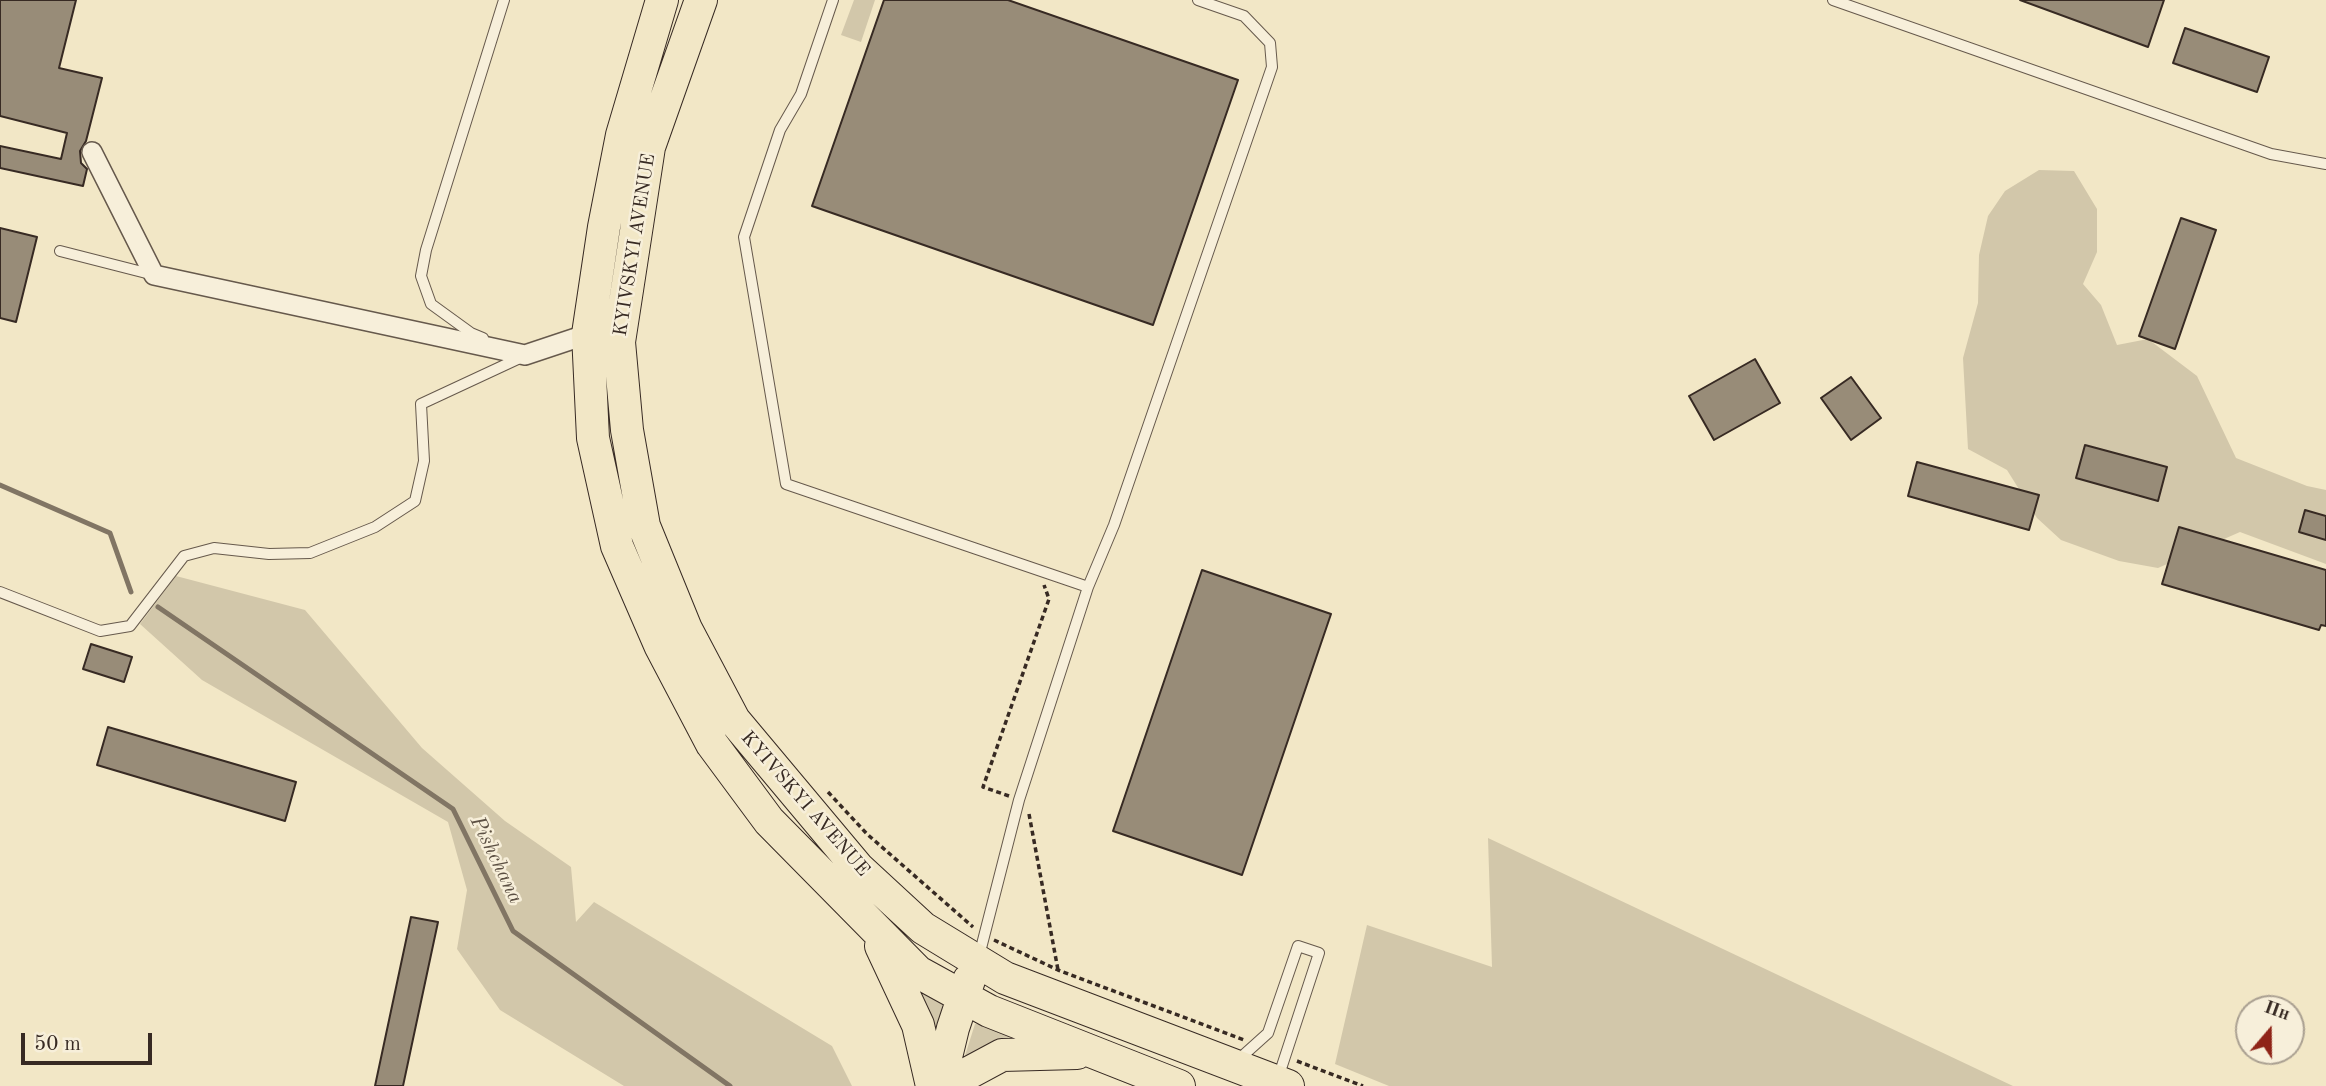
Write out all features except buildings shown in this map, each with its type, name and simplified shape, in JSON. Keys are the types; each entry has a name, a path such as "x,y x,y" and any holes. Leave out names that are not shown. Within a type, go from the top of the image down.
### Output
{"main road":[{"name":"KYIVSKYI AVENUE","path":"662,0 622,135 604,227 588,334 593,438 617,546 660,645 712,744 769,821 918,972 962,997 1090,1053 1179,1086"},
{"name":"KYIVSKYI AVENUE","path":"701,0 649,147 619,342 626,430 644,526 686,629 739,728 810,791 858,867 923,928 981,949 1032,989 1231,1065 1283,1075"},
{"path":"769,821 810,791"},
{"path":"873,929 918,1025 932,1086"},
{"path":"939,1086 962,997 981,949"},
{"path":"952,1086 961,1077 1002,1055 1090,1053"}],"street":[{"path":"92,152 155,275 526,355 588,334"}],"lane":[{"path":"504,0 426,250 421,276 431,304 471,333 526,355"},
{"path":"833,0 801,94 780,130 744,237 786,484 1088,587"},
{"path":"981,949 1019,800 1088,587 1114,525 1272,67 1270,43 1244,16 1198,0"},
{"path":"1833,0 2271,154 2326,164"},
{"path":"60,251 155,275"},
{"path":"0,592 100,631 130,626 184,556 214,548 269,554 310,553 375,527 415,501 424,461 421,404 526,355"},
{"path":"1231,1065 1268,1033 1298,946 1319,953 1283,1075"}],"path":[{"path":"810,791 867,834 981,949 1058,970 1257,1045"},
{"path":"1283,1075 1363,1086"}],"shaded area":[{"path":"854,0 875,0 861,42 841,35"},
{"path":"2039,170 2074,171 2097,209 2097,252 2083,284 2101,305 2117,345 2148,339 2197,376 2236,458 2307,486 2326,490 2326,564 2240,532 2158,568 2119,561 2061,540 2037,518 2007,470 1968,449 1963,358 1978,303 1979,255 1988,216 2005,191"},
{"path":"176,576 305,610 422,748 505,821 571,867 576,922 594,902 832,1046 852,1086 624,1086 500,1010 457,949 467,890 448,822 202,680 140,624"},
{"path":"1488,838 2013,1086 1389,1086 1335,1064 1367,925 1492,967"},
{"path":"905,976 944,1000 935,1054"},
{"path":"981,1023 1016,1040 962,1065 975,1024"}],"waterway":[{"name":"Pishchana","path":"0,485 110,533 131,592"},
{"name":"Pishchana","path":"158,607 453,809 513,931 730,1086"}]}
